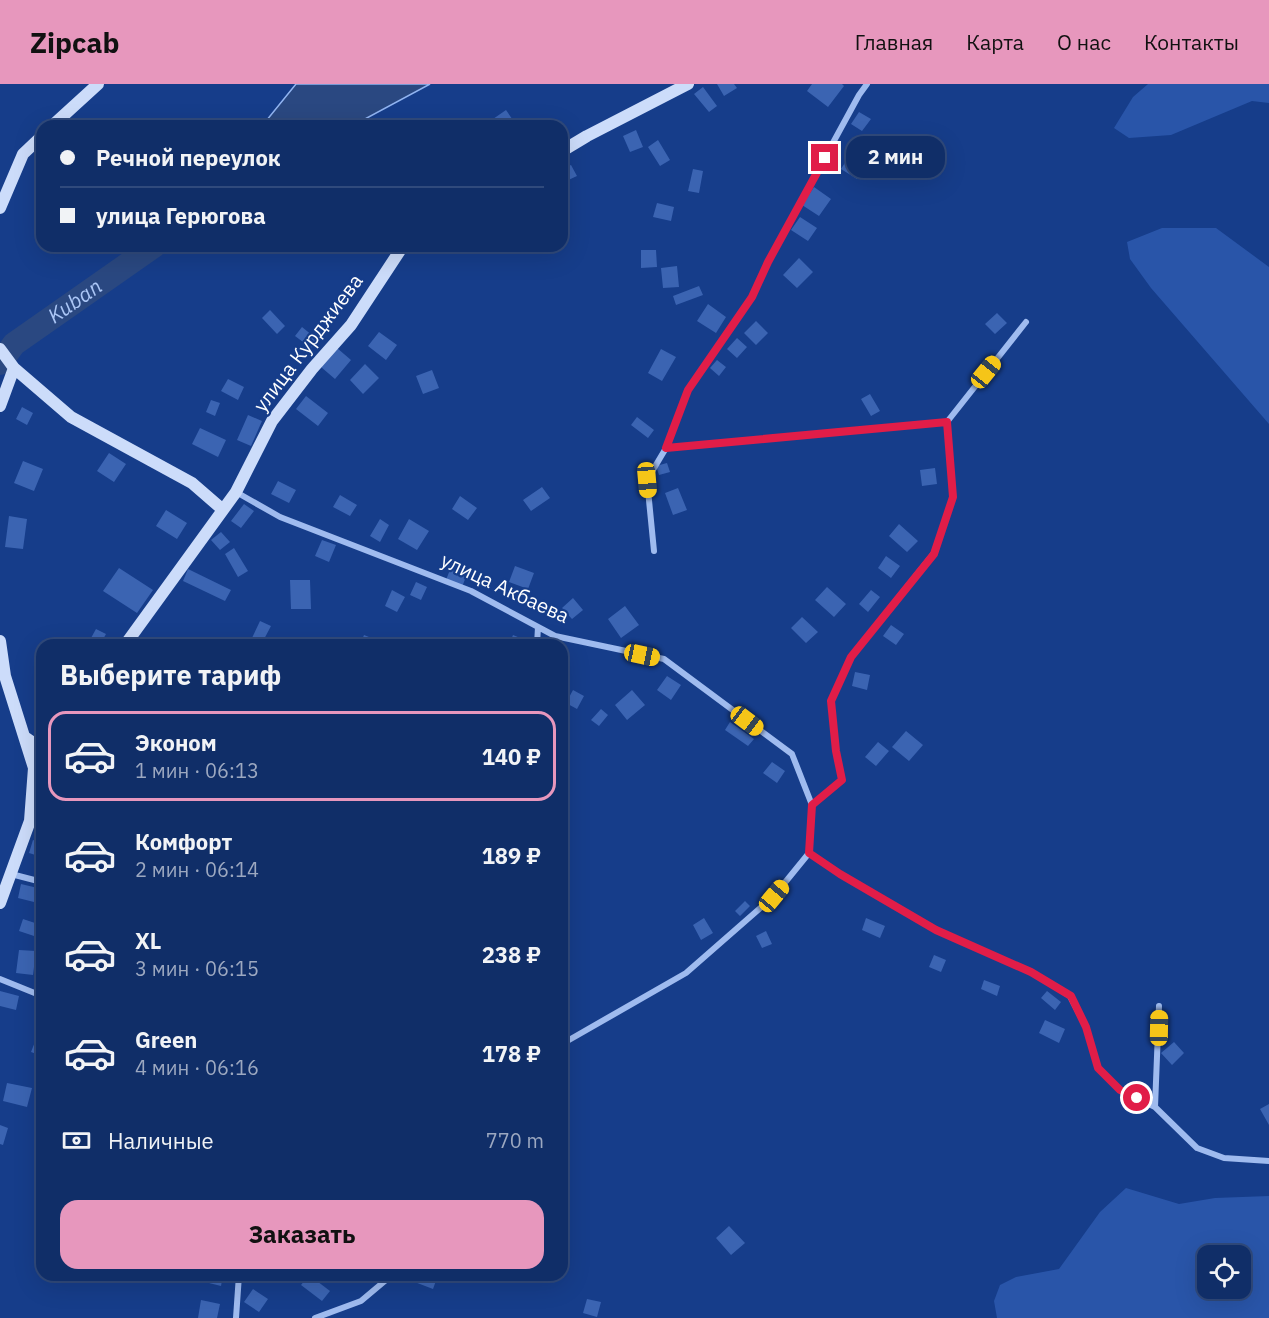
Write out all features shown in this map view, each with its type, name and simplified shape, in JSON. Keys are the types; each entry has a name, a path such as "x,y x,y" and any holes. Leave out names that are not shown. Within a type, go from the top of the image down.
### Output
{"street":[{"path":"59,120 98,84"},
{"path":"568,147 688,84"},
{"path":"654,551 647,480 666,448 688,390 752,297 785,231 867,84"},
{"path":"0,208 23,154 36,142"},
{"name":"улица Курджиева","path":"129,639 236,492 272,421 312,369 351,325 399,252"},
{"path":"812,805 842,780 836,751 831,701 851,657 934,554 953,497 947,422 1026,322"},
{"path":"0,349 14,368 71,417 192,483 222,509"},
{"path":"0,406 14,368"},
{"path":"666,448 947,422"},
{"name":"улица Акбаева","path":"236,492 280,517 471,591 555,636 664,659 792,754 812,805 809,853"},
{"path":"537,639 538,627"},
{"path":"0,641 5,676 34,768 30,821"},
{"path":"26,738 36,745"},
{"path":"0,903 36,804"},
{"path":"568,1041 686,973 774,896 809,853 840,874 936,930 1031,972 1071,996 1086,1027 1098,1068 1120,1090 1155,1107 1197,1148 1224,1158 1269,1161"},
{"path":"10,874 36,880"},
{"path":"0,979 36,994"},
{"path":"1155,1107 1159,1006"},
{"path":"236,1318 239,1281"},
{"path":"315,1318 362,1301 383,1281"}],"shaded area":[{"path":"296,84 430,84 363,120 267,120"},
{"path":"1148,84 1269,84 1269,103 1252,101 1171,135 1129,138 1114,128 1133,97"},
{"path":"1162,228 1216,228 1269,267 1269,424 1151,288 1130,259 1127,242"},
{"path":"1126,1188 1179,1204 1215,1198 1269,1196 1269,1318 997,1318 994,1301 1000,1285 1016,1277 1059,1269 1100,1212"}],"building":[{"path":"717,84 734,84 737,88 724,96"},
{"path":"812,84 842,84 844,86 828,107 807,91"},
{"path":"703,87 717,106 709,112 694,94"},
{"path":"506,110 513,120 494,120"},
{"path":"859,112 871,119 862,131 851,124"},
{"path":"636,130 643,147 630,152 623,136"},
{"path":"658,140 670,160 660,166 648,147"},
{"path":"851,153 867,163 857,179 841,169"},
{"path":"571,165 577,176 568,180 568,166"},
{"path":"693,169 703,171 699,193 688,191"},
{"path":"814,187 831,199 819,216 802,205"},
{"path":"657,203 674,207 671,221 653,217"},
{"path":"800,217 817,228 808,241 791,230"},
{"path":"641,250 656,250 657,267 641,268"},
{"path":"799,258 813,272 797,288 783,275"},
{"path":"677,266 679,287 663,288 661,268"},
{"path":"699,286 703,295 676,305 673,296"},
{"path":"708,304 726,317 716,333 697,321"},
{"path":"270,310 285,326 277,334 262,318"},
{"path":"997,313 1007,323 995,334 985,324"},
{"path":"756,321 768,333 756,345 744,333"},
{"path":"302,327 318,340 311,348 295,336"},
{"path":"379,332 397,345 386,360 368,346"},
{"path":"737,338 747,347 737,358 727,349"},
{"path":"337,348 351,360 335,379 321,367"},
{"path":"661,349 676,357 662,381 648,373"},
{"path":"717,360 726,367 719,376 710,368"},
{"path":"365,364 379,378 363,394 350,380"},
{"path":"432,370 439,388 423,394 416,376"},
{"path":"228,379 244,387 238,400 221,391"},
{"path":"870,394 880,411 871,416 861,399"},
{"path":"306,396 328,413 318,426 296,409"},
{"path":"211,400 220,403 215,416 206,412"},
{"path":"22,407 33,413 27,425 16,419"},
{"path":"248,415 262,421 251,446 237,440"},
{"path":"637,417 654,430 648,438 631,425"},
{"path":"200,428 226,440 218,457 192,444"},
{"path":"109,453 126,464 114,482 97,471"},
{"path":"23,461 43,469 34,491 14,483"},
{"path":"667,463 670,472 659,475 656,466"},
{"path":"935,468 937,484 922,486 920,470"},
{"path":"278,481 296,490 289,503 271,494"},
{"path":"542,487 550,498 531,511 523,500"},
{"path":"678,488 687,510 673,515 665,493"},
{"path":"340,495 357,505 350,516 333,507"},
{"path":"460,496 477,508 468,520 452,509"},
{"path":"244,504 254,511 241,528 231,521"},
{"path":"166,510 187,523 177,539 156,526"},
{"path":"9,516 27,519 23,549 5,547"},
{"path":"380,519 389,525 380,542 370,536"},
{"path":"409,519 429,531 417,550 398,539"},
{"path":"899,524 918,541 907,552 889,536"},
{"path":"221,532 230,542 220,550 211,540"},
{"path":"322,540 336,545 329,562 315,556"},
{"path":"234,548 248,571 238,577 225,554"},
{"path":"886,556 900,566 891,578 878,568"},
{"path":"453,562 469,569 462,587 446,580"},
{"path":"515,566 534,573 528,589 509,582"},
{"path":"119,568 153,590 137,613 103,591"},
{"path":"188,569 231,590 225,601 183,581"},
{"path":"290,580 310,580 311,609 291,609"},
{"path":"416,582 427,587 421,600 410,595"},
{"path":"827,587 846,604 834,617 815,600"},
{"path":"392,590 405,597 397,612 385,606"},
{"path":"871,590 880,597 868,612 859,604"},
{"path":"573,598 583,610 572,619 562,608"},
{"path":"625,606 639,625 621,638 608,619"},
{"path":"802,617 818,632 806,643 791,628"},
{"path":"260,621 271,626 264,639 252,638"},
{"path":"891,625 904,634 896,645 883,636"},
{"path":"96,629 106,634 103,639 91,638"},
{"path":"364,635 374,639 362,639"},
{"path":"855,672 870,675 867,690 852,686"},
{"path":"667,676 681,685 671,700 657,690"},
{"path":"573,690 584,696 577,709 568,704"},
{"path":"632,690 645,705 627,720 615,705"},
{"path":"601,709 608,715 599,726 591,720"},
{"path":"730,722 754,739 748,746 725,730"},
{"path":"906,731 923,745 909,761 892,747"},
{"path":"878,742 889,751 876,766 865,757"},
{"path":"772,762 785,771 777,783 763,773"},
{"path":"33,840 36,841 36,855 29,853"},
{"path":"21,884 36,888 36,902 18,898"},
{"path":"745,901 750,906 740,916 735,911"},
{"path":"704,918 713,933 701,940 693,925"},
{"path":"866,918 885,926 880,938 862,930"},
{"path":"23,919 36,923 34,936 19,931"},
{"path":"766,931 772,944 762,948 756,936"},
{"path":"19,950 36,951 33,975 16,973"},
{"path":"934,955 946,960 941,972 929,967"},
{"path":"984,980 1000,986 997,996 981,989"},
{"path":"0,991 19,996 16,1010 0,1006"},
{"path":"1047,991 1061,1002 1055,1010 1041,998"},
{"path":"1045,1020 1065,1029 1059,1043 1039,1033"},
{"path":"36,1039 36,1054 31,1052"},
{"path":"1174,1042 1184,1053 1172,1065 1161,1053"},
{"path":"7,1083 32,1088 27,1107 3,1101"},
{"path":"1269,1104 1269,1125 1260,1109"},
{"path":"0,1125 8,1128 3,1145 0,1144"},
{"path":"729,1226 745,1243 731,1255 716,1238"},
{"path":"205,1281 222,1281 221,1286"},
{"path":"304,1281 317,1281 330,1291 322,1301 301,1285"},
{"path":"412,1281 436,1281 433,1289"},
{"path":"253,1289 268,1299 259,1312 244,1302"},
{"path":"587,1299 601,1302 597,1317 583,1313"},
{"path":"201,1300 220,1304 217,1318 198,1318"}],"waterway":[{"name":"Kuban","path":"0,363 14,344 145,252"}],"route":[{"path":"825,158 768,262 752,297 688,390 666,448 947,422 953,497 934,554 851,657 831,701 836,751 842,780 812,805 809,853 840,874 936,930 1031,972 1071,996 1086,1027 1098,1068 1120,1090 1137,1098"}]}
